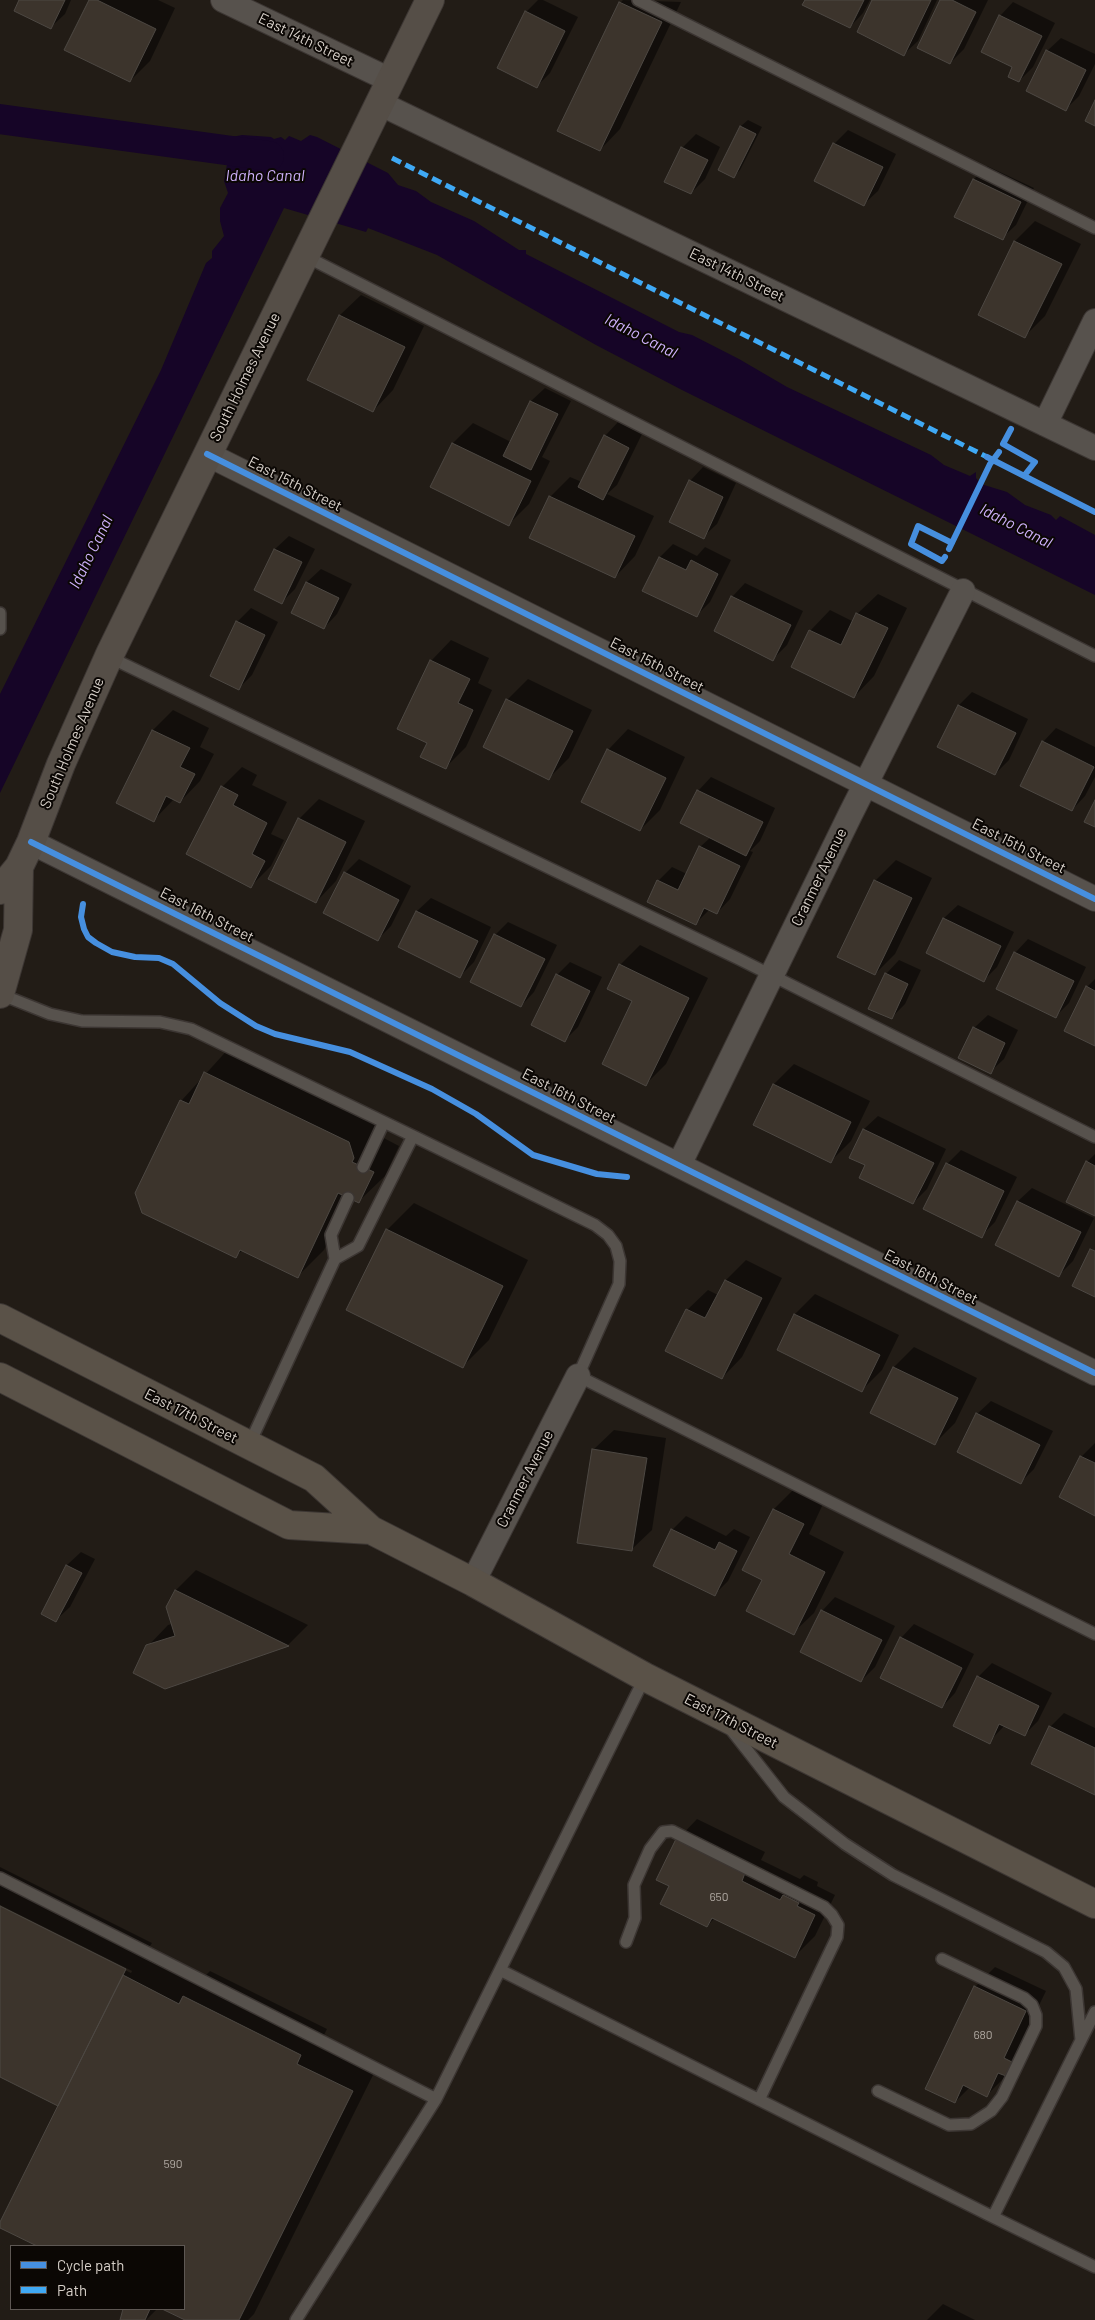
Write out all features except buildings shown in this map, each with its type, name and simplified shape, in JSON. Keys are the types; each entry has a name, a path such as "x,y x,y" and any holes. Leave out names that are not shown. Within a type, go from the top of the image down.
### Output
{"main road":[{"name":"South Holmes Avenue","path":"0,890 19,868 61,764 109,657 430,0"},
{"path":"0,994 18,930 19,868"},
{"name":"East 17th Street","path":"0,1318 314,1478 371,1530 473,1582 645,1678 1095,1904"},
{"name":"East 17th Street","path":"0,1377 289,1525 371,1530"}],"street":[{"name":"East 14th Street","path":"222,0 384,92 1095,448"},
{"path":"1046,424 1095,321"},
{"name":"East 15th Street","path":"207,454 1095,899"},
{"name":"Cranmer Avenue","path":"679,1165 865,783 963,591"},
{"name":"East 16th Street","path":"31,842 1095,1373"},
{"name":"Cranmer Avenue","path":"473,1582 578,1376"}],"lane":[{"path":"638,0 1095,228"},
{"path":"304,255 933,574 963,591 1095,656"},
{"path":"0,613 0,629"},
{"path":"109,657 771,974 1095,1137"},
{"path":"0,994 50,1014 82,1021 160,1022 191,1029 595,1225 608,1235 616,1246 620,1261 619,1284 578,1376 1095,1634"},
{"path":"363,1167 384,1122"},
{"path":"335,1259 358,1246 413,1136"},
{"path":"248,1445 335,1259 331,1235 348,1198"},
{"path":"296,2320 436,2099 645,1678"},
{"path":"720,1716 784,1797 845,1844 893,1875 1046,1952 1064,1967 1076,1989 1081,2041"},
{"path":"626,1942 635,1918 634,1884 650,1849 663,1832 672,1831 824,1907 832,1915 838,1925 837,1937 759,2100"},
{"path":"0,1878 436,2099"},
{"path":"878,2090 949,2125 971,2124 991,2111 1002,2097 1036,2026 1036,2015 1032,2005 1024,1998 942,1959"},
{"path":"500,1970 1095,2267"},
{"path":"993,2217 1095,2012"}],"path":[{"path":"993,460 1004,444 1011,448"},
{"path":"933,574 951,546"},
{"path":"934,557 943,559"}],"water":[{"name":"Idaho Canal","path":"242,135 271,137 274,139 281,137 285,140 289,136 301,141 310,135 317,137 388,173 398,185 416,191 431,202 474,221 519,250 526,250 526,254 679,332 692,335 739,359 787,387 931,455 944,465 970,476 976,472 976,478 981,484 1007,492 1025,505 1051,515 1056,520 1060,516 1095,535 1095,595 682,390 596,345 437,255 368,228 366,232 284,208 0,793 0,694 161,370 206,263 212,258 212,251 224,236 220,221 220,208 228,193 224,181 232,137"}],"waterway":[{"path":"0,119 269,156"}],"marked path":[{"path":"392,158 987,457"}],"cycle path":[{"path":"1011,429 1003,444 1035,462 1024,476"},
{"path":"949,549 990,464 999,452"},
{"path":"207,454 1095,899"},
{"path":"987,457 1095,512"},
{"path":"945,557 942,561 911,544 918,526 952,543"},
{"path":"31,842 1095,1373"},
{"path":"83,904 81,917 84,929 88,937 96,943 112,952 135,957 159,958 173,964 220,1003 256,1026 275,1034 350,1052 432,1089 476,1114 533,1155 597,1174 627,1177"}]}
